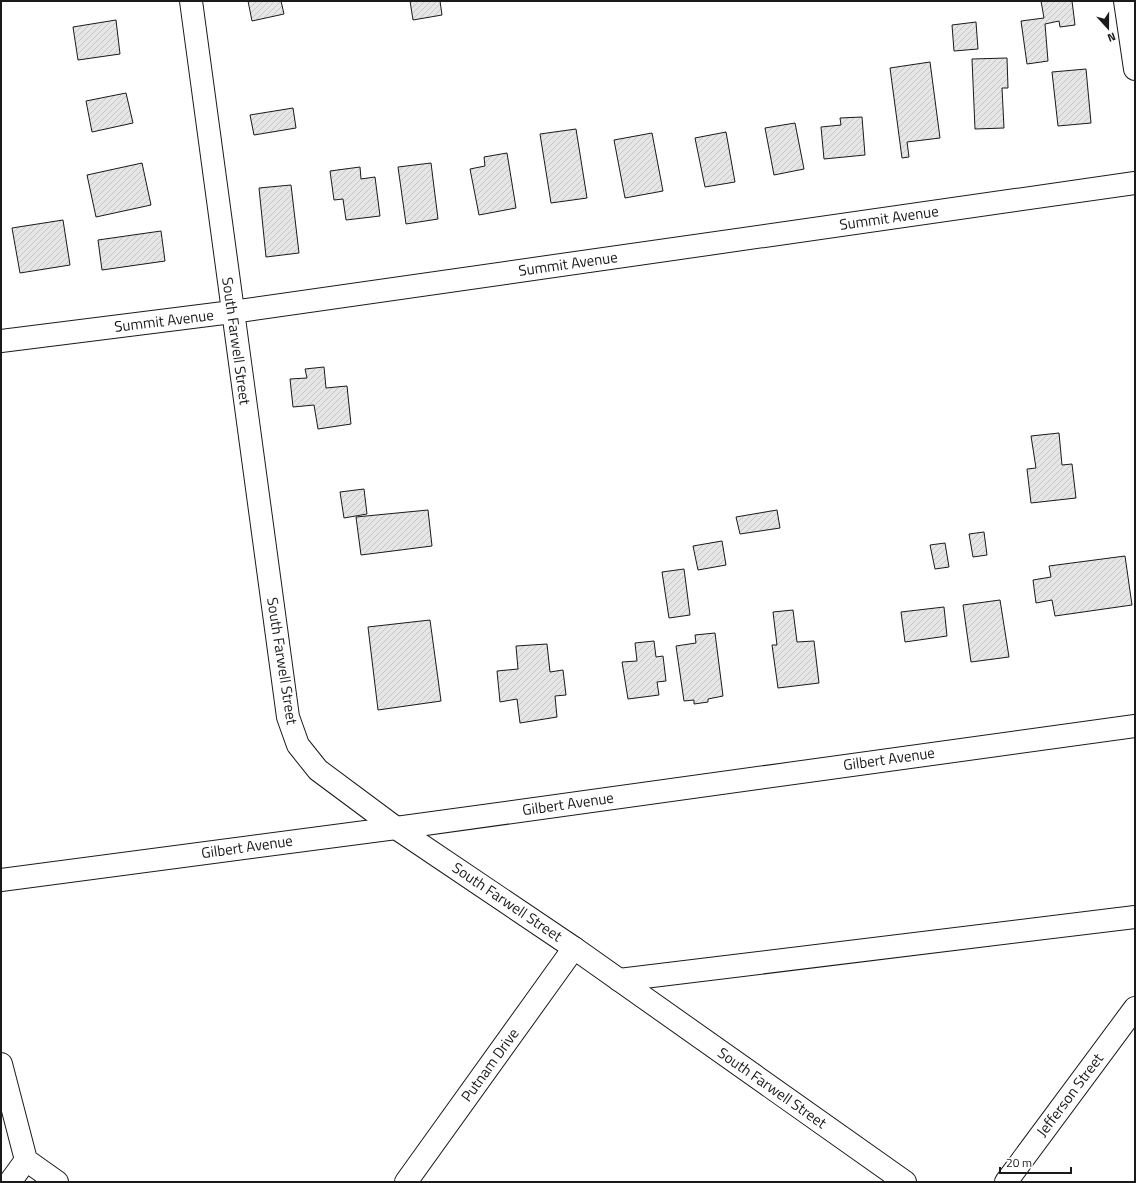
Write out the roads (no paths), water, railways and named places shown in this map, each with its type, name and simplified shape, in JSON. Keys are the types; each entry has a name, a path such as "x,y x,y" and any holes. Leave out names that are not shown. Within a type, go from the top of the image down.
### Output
{"street":[{"name":"South Farwell Street","path":"191,1 288,717 298,745 318,770 396,828 574,948 905,1182"},
{"path":"1125,1 1135,68"},
{"name":"Summit Avenue","path":"1,341 232,312 1135,183"},
{"name":"Gilbert Avenue","path":"1,880 396,828 1135,726"},
{"path":"619,980 1135,917"},
{"name":"Putnam Drive","path":"406,1182 574,948"},
{"name":"Jefferson Street","path":"1006,1182 1135,1008"},
{"path":"1,1064 26,1160 57,1182"},
{"path":"10,1182 26,1160"}]}
